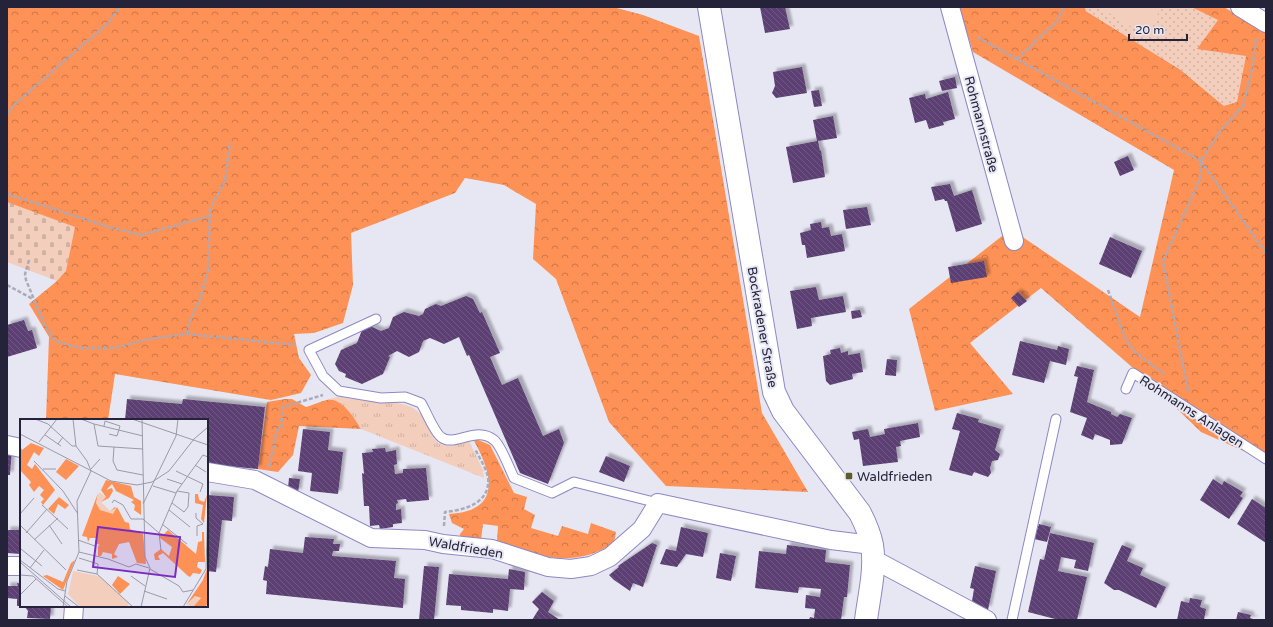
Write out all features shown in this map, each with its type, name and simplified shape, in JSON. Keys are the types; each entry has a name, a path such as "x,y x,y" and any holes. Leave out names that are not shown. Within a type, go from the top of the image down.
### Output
{"street":[{"name":"Bockradener Straße","path":"709,7 774,392 783,411 860,513 873,552 866,620"},
{"name":"Rohmannstraße","path":"950,7 1014,241"},
{"path":"1240,7 1263,21"},
{"path":"7,445 20,448"},
{"name":"Waldfrieden","path":"208,472 255,480 278,490 371,538 425,540 443,544 492,549 548,567 570,569 591,566 610,557 642,529 658,503"},
{"path":"658,503 831,540 873,552 987,620"},
{"path":"7,566 20,566"},
{"path":"73,620 74,607"}],"lane":[{"path":"376,319 309,350 322,376 339,391 381,398 405,397 421,402 440,437 447,440 455,440 472,434 483,434 495,440 514,478 552,493 574,482 658,503"},
{"name":"Rohmanns Anlagen","path":"1126,389 1133,373 1193,413 1266,458"},
{"path":"1012,620 1056,419"}],"path":[{"path":"7,114 15,104 108,23 120,7"},
{"path":"1017,59 1057,21 1064,7"},
{"path":"1193,413 1169,298 1163,261 1200,179 1201,161 1221,130 1243,106 1252,70 1257,29 1263,21"},
{"path":"981,39 1201,161 1266,253"},
{"path":"187,334 200,299 208,270 210,209 225,181 230,143"},
{"path":"7,194 109,227 141,235 209,216"},
{"path":"29,260 25,274 33,299 45,326 55,341 80,348 114,348 149,339 187,334 298,346 309,350"},
{"path":"7,285 33,299"},
{"path":"1108,290 1126,340 1135,352 1170,378"},
{"path":"269,467 277,430 281,426 283,407 339,391"},
{"path":"445,517 445,512 461,510 477,504 485,494 488,476 474,446"}],"green space":[{"path":"7,7 613,7 643,15 699,36 762,413 808,492 666,486 609,422 556,279 533,259 536,204 504,185 465,178 455,193 351,233 353,285 343,323 314,333 294,334 299,358 311,375 301,393 271,400 115,374 108,419 46,419 49,337 29,304 57,281 7,203"},
{"path":"959,7 1085,7 1086,11 1181,70 1224,106 1196,49 1217,20 1191,7 1224,7 1266,33 1266,461 1201,432 1148,381 1041,288 970,343 1013,394 935,411 909,309 1011,229 1140,317 1174,170 973,52"},
{"path":"1085,7 1191,7 1218,20 1197,49 1246,56 1237,102 1224,106 1181,70 1086,11"},
{"path":"1099,7 1162,7 1145,35"},
{"path":"7,202 75,227 66,271 57,281 7,262"},
{"path":"341,396 344,398 386,401 409,406 419,412 425,420 436,442 443,445 453,445 469,441 483,470 484,478 361,429 346,410 337,404 326,400"},
{"path":"292,399 306,407 322,401 333,400 343,405 361,429 299,426 293,455 278,472 258,469 267,402"},
{"path":"476,439 490,445 514,493 527,497 524,509 535,515 531,528 558,536 562,526 588,534 591,523 616,532 614,543 585,556 556,558 527,552 497,541 498,526 483,524 481,540 460,539 460,534 464,529 452,523 449,514 465,512 478,506 485,499 488,490 487,470 474,441"}],"building":[{"path":"760,7 785,7 790,29 765,33"},
{"path":"802,67 807,93 776,98 772,93 775,86 773,72"},
{"path":"955,77 957,88 942,91 939,81"},
{"path":"819,90 822,106 814,107 811,91"},
{"path":"948,92 955,119 943,122 944,125 929,129 926,120 915,123 909,98 925,94 926,99"},
{"path":"833,116 837,138 818,141 820,151 821,150 825,177 793,183 786,147 817,141 813,120"},
{"path":"1128,156 1134,170 1120,176 1114,162"},
{"path":"950,184 954,196 972,190 982,224 956,232 947,201 944,199 935,201 931,187"},
{"path":"867,207 871,225 846,229 843,210"},
{"path":"821,222 822,228 829,227 831,236 842,234 845,251 807,258 805,245 802,245 800,233 811,230 810,224"},
{"path":"1110,237 1142,251 1131,278 1099,264"},
{"path":"984,261 987,277 951,283 948,267"},
{"path":"816,287 819,300 843,296 846,312 811,318 812,326 797,329 790,291"},
{"path":"1018,292 1027,301 1019,307 1011,298"},
{"path":"466,296 473,299 480,313 482,312 500,353 490,357 502,385 518,378 543,436 559,429 564,443 548,484 520,473 469,355 467,356 459,337 444,344 430,338 423,341 419,352 409,357 397,351 388,356 390,357 383,374 362,384 345,377 346,374 339,371 335,364 341,350 357,343 362,330 370,326 381,331 389,328 393,317 404,312 419,316 423,314 425,309 436,304 441,306"},
{"path":"860,310 862,317 852,319 851,311"},
{"path":"24,320 28,331 32,330 37,348 7,357 7,325"},
{"path":"1020,341 1057,350 1058,346 1069,349 1066,365 1050,361 1044,383 1012,375"},
{"path":"840,348 841,353 848,351 848,355 860,353 863,372 852,374 853,379 830,385 826,381 823,356 831,354 830,350"},
{"path":"887,359 897,360 896,376 885,375"},
{"path":"1077,366 1094,370 1087,402 1111,412 1111,414 1117,417 1120,414 1132,418 1122,444 1110,445 1110,440 1095,434 1093,440 1081,435 1087,418 1070,412 1078,377 1074,376"},
{"path":"127,399 182,404 183,399 265,407 258,469 208,464 208,419 125,419"},
{"path":"957,413 979,419 978,422 1001,429 995,450 1000,454 998,460 992,461 990,468 991,473 988,477 974,472 972,476 949,470 960,431 952,429"},
{"path":"918,423 920,437 900,441 901,446 896,447 898,462 863,466 859,439 854,440 852,432 868,429 870,437 885,434 884,429"},
{"path":"303,429 330,432 328,450 343,452 338,494 310,491 312,473 298,471"},
{"path":"385,448 386,452 396,450 397,464 394,465 395,474 403,473 403,469 426,468 429,500 407,502 406,499 397,500 398,503 396,504 396,510 401,509 402,523 393,524 393,527 380,529 379,525 370,526 369,506 364,506 362,473 364,474 362,453 373,452 372,449"},
{"path":"7,449 12,449 10,475 7,475"},
{"path":"606,456 630,466 624,482 599,472"},
{"path":"289,478 300,479 298,493 288,488"},
{"path":"1213,479 1222,485 1224,481 1243,492 1240,496 1243,498 1229,519 1200,500"},
{"path":"208,495 234,497 232,521 222,520 216,572 208,571"},
{"path":"1252,499 1266,508 1266,543 1237,524"},
{"path":"1039,524 1051,527 1047,542 1034,539"},
{"path":"681,527 708,533 703,557 686,554 677,567 660,564 666,549 676,551"},
{"path":"7,530 20,530 20,554 7,553"},
{"path":"1050,533 1094,543 1088,571 1074,568 1076,560 1061,557 1058,571 1087,577 1077,620 1059,620 1028,612 1040,559 1044,560"},
{"path":"305,537 334,539 333,544 340,544 339,551 333,551 332,556 396,561 394,578 405,579 403,608 266,594 267,581 263,580 265,566 268,567 270,549 303,553"},
{"path":"652,543 657,545 643,587 633,583 630,591 609,575 619,567 618,566"},
{"path":"787,545 826,550 825,562 850,565 847,597 844,597 841,620 809,620 810,617 814,618 815,609 805,608 806,595 820,597 821,589 799,587 798,593 755,588 759,551 786,554"},
{"path":"1122,545 1132,549 1127,561 1143,568 1140,575 1166,587 1156,608 1119,590 1114,590 1104,583"},
{"path":"720,553 736,556 731,581 716,578"},
{"path":"424,566 439,567 434,620 419,620"},
{"path":"975,566 996,571 988,610 972,601 974,589 970,588"},
{"path":"509,569 525,572 524,590 510,589 508,611 493,609 493,613 461,610 461,606 446,605 449,574 508,579"},
{"path":"17,583 20,584 20,606 17,606 17,599 7,598 7,586 18,586"},
{"path":"542,592 554,601 548,612 560,620 532,620 539,609 532,602"},
{"path":"1190,598 1202,600 1200,607 1206,609 1204,620 1177,620 1181,601 1189,603"},
{"path":"25,607 51,607 50,619 27,618 28,611"},
{"path":"1238,612 1251,615 1250,618 1256,620 1236,620"}],"place":[{"name":"Waldfrieden","path":"849,476"}]}
